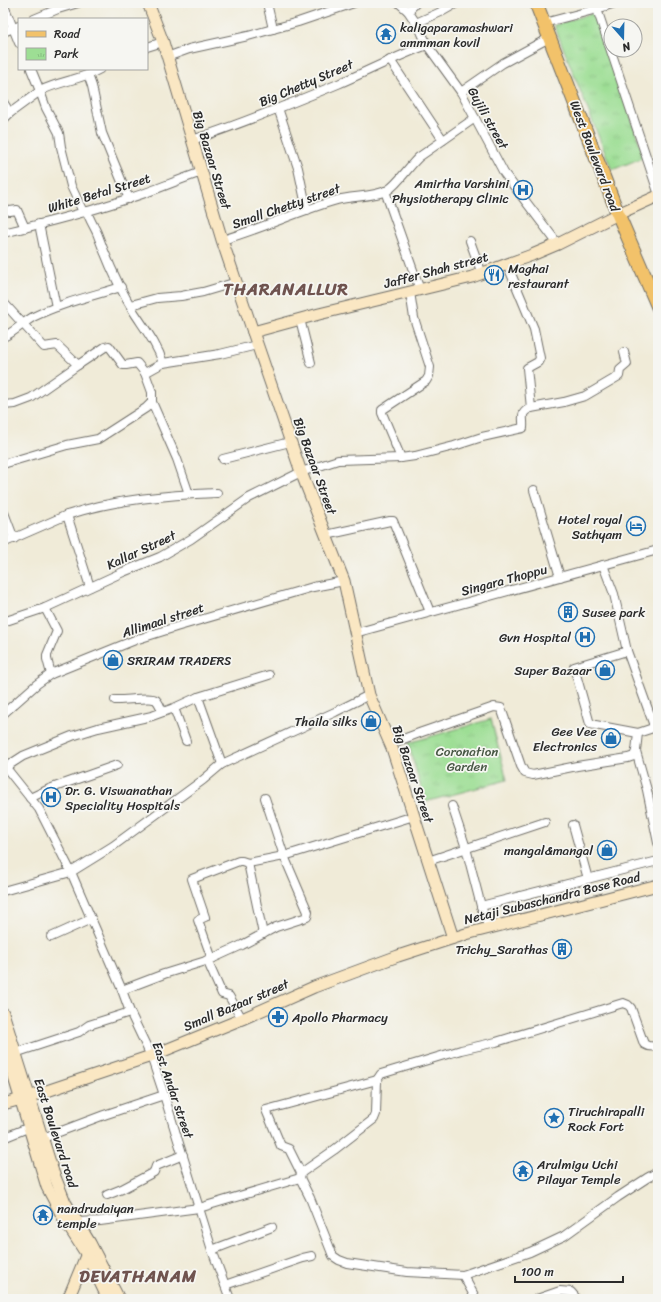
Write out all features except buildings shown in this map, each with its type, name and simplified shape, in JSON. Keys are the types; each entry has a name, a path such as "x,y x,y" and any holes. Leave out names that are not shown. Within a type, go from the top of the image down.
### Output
{"main road":[{"name":"West Boulevard road","path":"536,3 618,214 658,307"}],"street":[{"path":"3,3 16,27 18,38"},
{"path":"36,18 78,3"},
{"name":"Big Bazaar Street","path":"148,3 167,57 222,240 237,282 252,332 301,472 344,581 368,695 392,748 453,938"},
{"path":"267,3 273,29"},
{"path":"167,57 190,49 298,22 354,3"},
{"name":"Gujili street","path":"399,3 408,11 427,45 461,92 504,173 558,244"},
{"path":"408,11 416,3"},
{"path":"416,23 458,3"},
{"path":"544,23 591,8 615,3"},
{"path":"591,8 658,192"},
{"path":"3,32 16,27"},
{"path":"461,92 503,63 549,38"},
{"path":"148,47 162,42"},
{"name":"Big Chetty Street","path":"192,140 239,124 427,45"},
{"path":"390,60 442,140"},
{"path":"32,70 43,90 46,108 59,133 61,148 71,186 130,305 159,352 163,363"},
{"path":"3,120 10,113 43,90 88,75 98,70"},
{"path":"88,75 92,86 102,133 129,199"},
{"path":"3,102 10,113"},
{"path":"278,108 298,168 307,210"},
{"path":"402,458 382,410 426,381 429,376 430,367 414,318 415,291 385,191 392,187 416,160 442,140 475,118"},
{"name":"White Betal Street","path":"3,233 129,199 202,172"},
{"name":"Small Chetty street","path":"222,240 337,200 385,191"},
{"name":"Jaffer Shah street","path":"252,332 482,274 558,244 658,196"},
{"path":"3,210 17,210 25,228"},
{"path":"39,224 56,307"},
{"path":"470,241 482,274"},
{"path":"507,264 534,329 540,358 538,362 527,368 532,408 564,402 585,396 619,376 620,370 627,364 624,352"},
{"path":"130,305 157,298 203,292 237,282"},
{"path":"3,336 21,327 22,323 56,307 121,287"},
{"path":"4,303 45,347 57,345 78,366"},
{"path":"300,319 311,363"},
{"path":"145,373 163,363 220,354 257,345"},
{"path":"3,405 15,404 30,398 105,347 109,346 123,365 137,363 145,373 152,392 152,402 177,459 189,494"},
{"path":"3,464 67,445 98,439 146,408 152,402"},
{"name":"Kallar Street","path":"3,622 45,608 160,557 191,539 249,498 301,472 338,460 402,458 454,446 482,437 521,429 523,428 524,412 532,408"},
{"path":"223,458 290,442"},
{"path":"534,490 560,577"},
{"path":"3,543 67,515 84,510 116,503 162,496 217,493"},
{"path":"3,510 14,539"},
{"path":"67,515 90,587"},
{"path":"326,535 390,520 393,521 430,612"},
{"name":"Singara Thoppu","path":"356,633 658,550"},
{"path":"603,565 614,594 627,651 653,723 653,728 638,733 590,724 574,667 627,651"},
{"name":"Allimaal street","path":"3,714 37,684 51,674 135,640 313,587 344,581"},
{"path":"45,608 57,631 47,655 51,674"},
{"path":"4,766 23,756 72,736 98,728 152,716 198,697 269,675"},
{"path":"3,891 71,872 114,846 203,780 222,764 335,712 368,695"},
{"path":"198,697 222,764"},
{"path":"115,700 154,699 158,702 162,712"},
{"path":"390,744 494,707 501,708 521,766 525,773 533,775 576,766 628,758 634,756 636,752"},
{"path":"174,708 186,741"},
{"path":"638,733 636,752 647,790 658,843"},
{"path":"30,798 49,789 117,765"},
{"name":"East Andar street","path":"4,766 39,809 71,872 130,1012 151,1056 212,1250 230,1299"},
{"path":"122,990 210,959 276,927 305,919 308,915 284,856 265,798"},
{"path":"452,806 466,848 489,928"},
{"path":"242,1019 229,996 222,994 198,920 205,917 192,879 239,861 244,861 248,864 284,856 414,816"},
{"path":"428,861 545,822"},
{"path":"573,825 588,879"},
{"path":"482,906 658,861"},
{"path":"248,864 263,934"},
{"name":"Netaji Subaschandra Bose Road","path":"453,938 658,885"},
{"path":"51,937 91,918"},
{"name":"Small Bazaar street","path":"3,1104 151,1056 242,1019 314,987 398,956 453,938"},
{"path":"78,1222 100,1222 199,1208 300,1175 374,1119 376,1114 377,1080 381,1074 461,1050 496,1042 623,1003 631,1008 644,1044 658,1047"},
{"path":"15,1053 78,1032 89,1025 130,1012"},
{"name":"East Boulevard road","path":"3,1013 15,1053 25,1098 43,1138 53,1172 65,1202 90,1242 119,1299"},
{"path":"3,1041 25,1098 30,1127 47,1187 65,1221 86,1255 108,1299"},
{"path":"377,1080 266,1110 281,1146 289,1148 333,1256 347,1263 407,1272 463,1275 530,1252 564,1236 624,1193 658,1172"},
{"path":"43,1138 104,1115 164,1095"},
{"path":"3,1138 30,1127"},
{"path":"107,1195 122,1189 154,1172 156,1166 183,1155"},
{"path":"212,1250 272,1227"},
{"path":"68,1299 90,1242"},
{"path":"225,1285 312,1256"},
{"path":"463,1275 476,1299"},
{"path":"537,1299 560,1291 571,1292 577,1299"}],"green space":[{"path":"596,12 603,33 603,58 611,58 644,157 612,170 554,25"},
{"name":"Coronation Garden","path":"491,719 507,780 425,802 408,743"}],"place":[{"name":"kaligaparamashwari ammman kovil","path":"386,34"},
{"name":"Amirtha Varshini Physiotherapy Clinic","path":"523,190"},
{"name":"Maghai restaurant","path":"494,275"},
{"name":"Hotel royal Sathyam","path":"636,526"},
{"name":"Susee park","path":"568,612"},
{"name":"Gvn Hospital","path":"585,637"},
{"name":"SRIRAM TRADERS","path":"113,660"},
{"name":"Super Bazaar","path":"605,670"},
{"name":"Thaila silks","path":"371,721"},
{"name":"Gee Vee Electronics","path":"611,738"},
{"name":"Dr. G. Viswanathan Speciality Hospitals","path":"51,797"},
{"name":"mangal&mangal","path":"607,850"},
{"name":"Trichy_Sarathas","path":"562,949"},
{"name":"Apollo Pharmacy","path":"278,1017"},
{"name":"Tiruchirapalli Rock Fort","path":"554,1118"},
{"name":"Arulmigu Uchi Pilayar Temple","path":"523,1171"},
{"name":"nandrudaiyan temple","path":"43,1215"}],"district":[{"name":"THARANALLUR","path":"286,289"},
{"name":"DEVATHANAM","path":"138,1276"}]}
